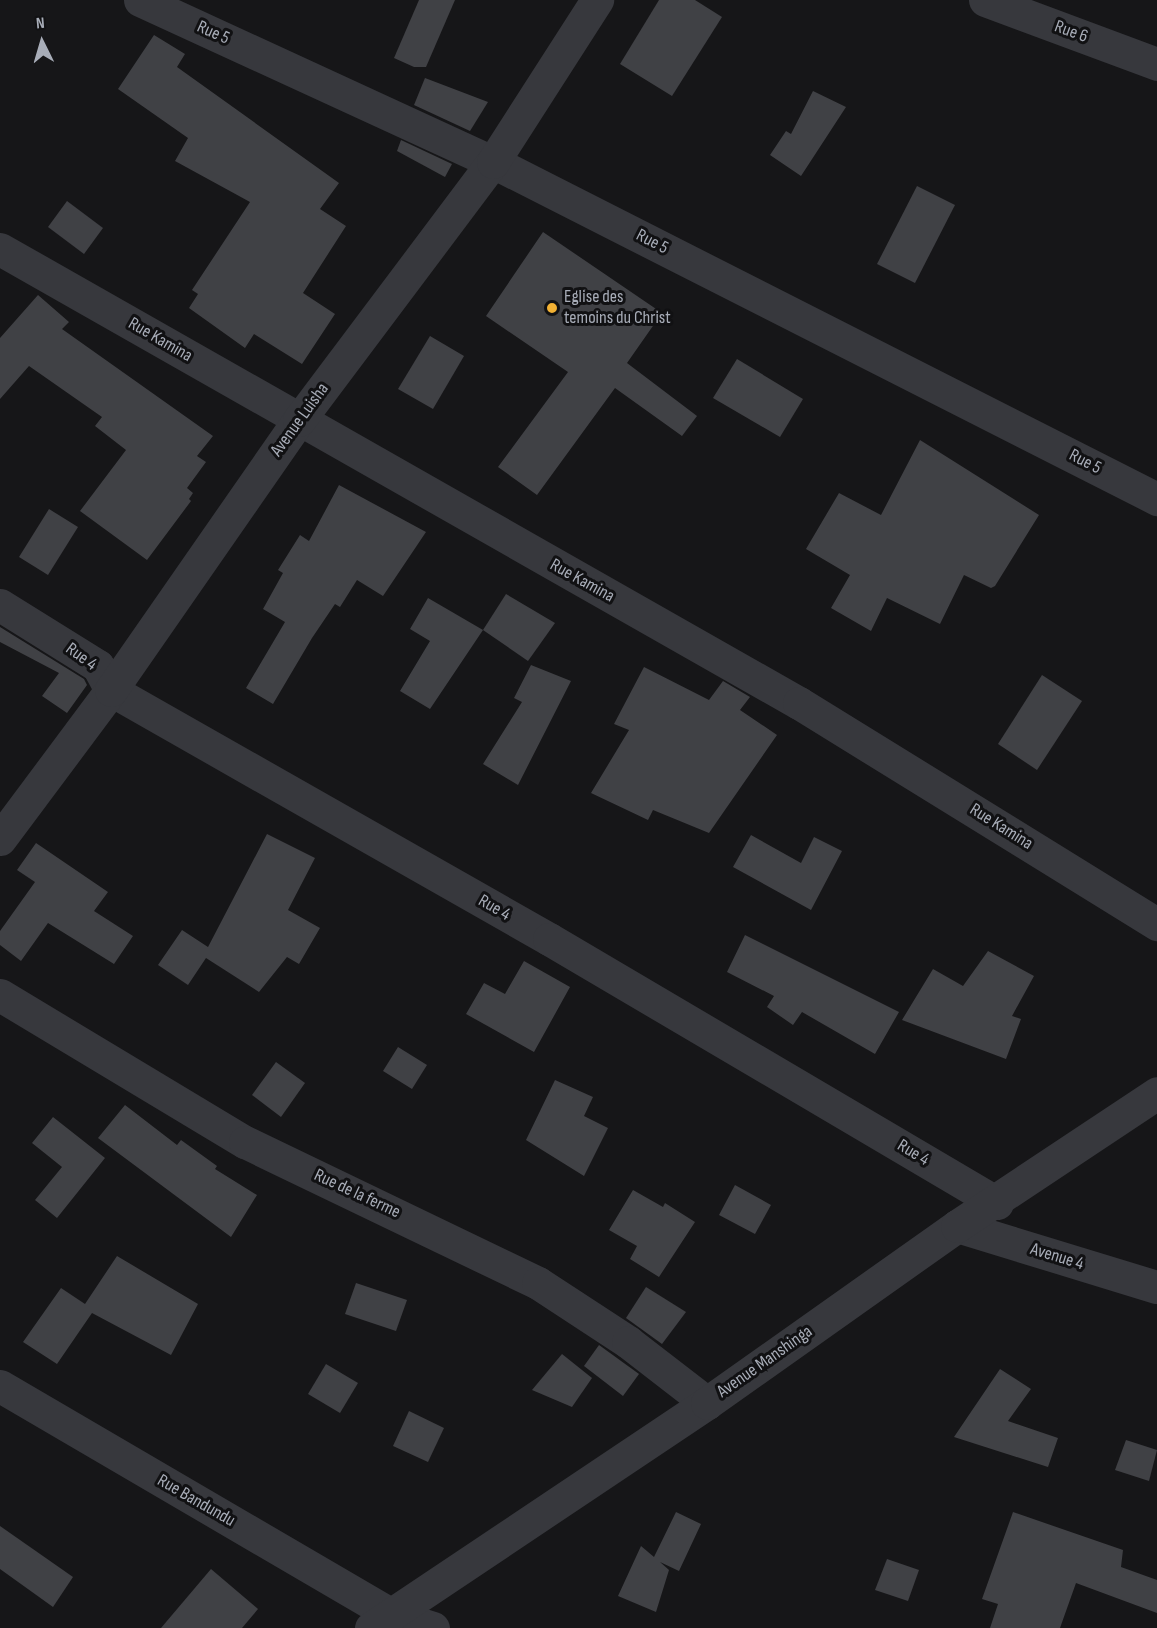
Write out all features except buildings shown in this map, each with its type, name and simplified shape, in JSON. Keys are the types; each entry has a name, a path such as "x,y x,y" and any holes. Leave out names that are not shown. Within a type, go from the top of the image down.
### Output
{"street":[{"name":"Rue 5","path":"140,0 493,162 1157,499"},
{"name":"Avenue Luisha","path":"0,839 111,690 299,420 493,162 597,0"},
{"name":"Rue 6","path":"985,0 1157,64"},
{"name":"Rue Kamina","path":"0,249 799,703 1157,924"},
{"name":"Rue 4","path":"0,605 98,666 111,690 549,939 997,1203"},
{"name":"Rue de la ferme","path":"0,995 245,1142 538,1283 628,1342 707,1403"},
{"name":"Avenue Manshinga","path":"381,1621 707,1403 957,1226 997,1203 1157,1093"},
{"name":"Avenue 4","path":"957,1226 1157,1287"},
{"name":"Rue Bandundu","path":"0,1386 381,1621 433,1628"}],"place":[{"name":"Eglise des temoins du Christ","path":"552,308"}]}
